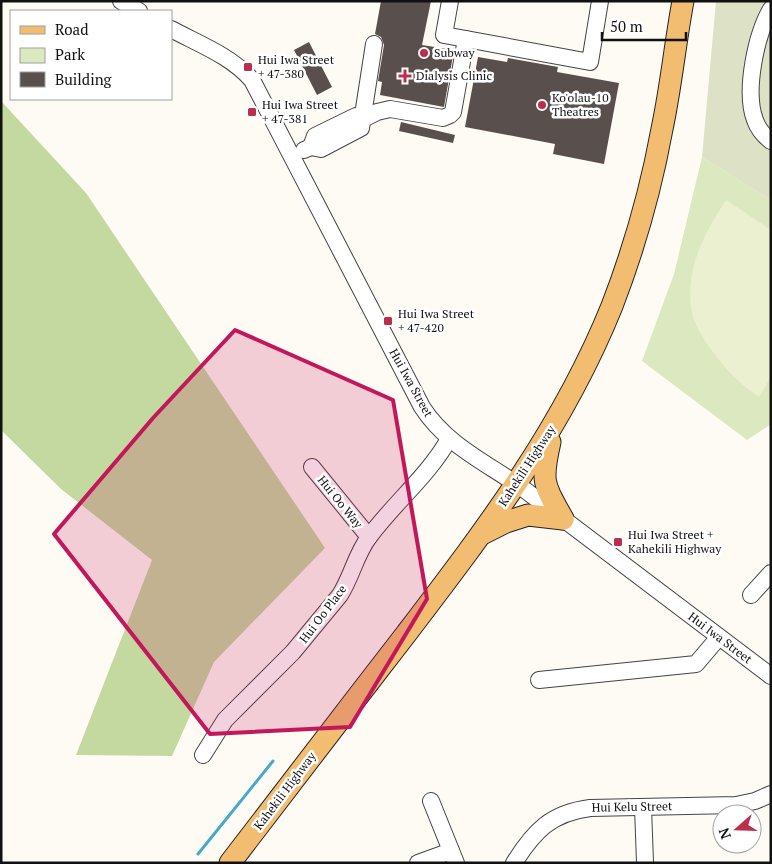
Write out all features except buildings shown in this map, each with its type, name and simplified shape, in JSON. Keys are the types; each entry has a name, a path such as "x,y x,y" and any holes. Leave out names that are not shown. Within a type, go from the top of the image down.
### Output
{"main road":[{"name":"Kahekili Highway","path":"230,863 482,535 554,424 580,377 625,269 648,195 663,126 683,1"},
{"path":"554,424 544,469 544,480 547,490 563,519"},
{"path":"482,535 518,517 528,515 563,519"}],"street":[{"path":"121,1 137,10"},
{"path":"450,1 444,35 590,62 600,1"},
{"path":"771,9 762,26 756,48 752,91 755,121 764,135 771,141"},
{"name":"Hui Iwa Street","path":"172,29 229,60 245,72 258,89 422,408 434,424 449,439 516,484 771,676"},
{"path":"292,156 311,147 315,136 356,116 363,119 377,112 390,109 443,118 450,115 453,112 466,39"},
{"path":"363,119 374,44"},
{"name":"Hui Oo Place","path":"203,755 225,720 293,652 340,595 358,555 369,537 437,459 449,439"},
{"name":"Hui Oo Way","path":"312,466 369,537"},
{"path":"751,595 771,573"},
{"path":"539,680 696,664 718,637"},
{"name":"Hui Kelu Street","path":"514,863 539,829 558,816 568,812 590,808 736,805 755,801 771,794"},
{"path":"418,863 453,857 431,801"},
{"path":"643,807 645,863"}],"highlighted area":[{"path":"235,330 393,400 427,599 350,727 210,734 54,534 153,418"}],"green space":[{"path":"716,1 771,1 771,200 702,157"},
{"path":"1,101 86,193 325,548 214,662 172,756 76,755 152,560 61,489 1,430"},
{"path":"702,157 771,200 771,424 747,440 642,361 674,274"},
{"path":"726,200 771,230 771,377 759,397 728,371 718,359 699,331 691,307 690,292 694,264 704,237"}],"waterway":[{"path":"198,854 273,761"}],"place":[{"name":"Subway","path":"424,53"},
{"name":"Hui Iwa Street + 47-380","path":"248,67"},
{"name":"Dialysis Clinic","path":"405,76"},
{"name":"Ko'olau-10 Theatres","path":"542,105"},
{"name":"Hui Iwa Street + 47-381","path":"252,112"},
{"name":"Hui Iwa Street + 47-420","path":"388,321"},
{"name":"Hui Iwa Street + Kahekili Highway","path":"618,542"}]}
